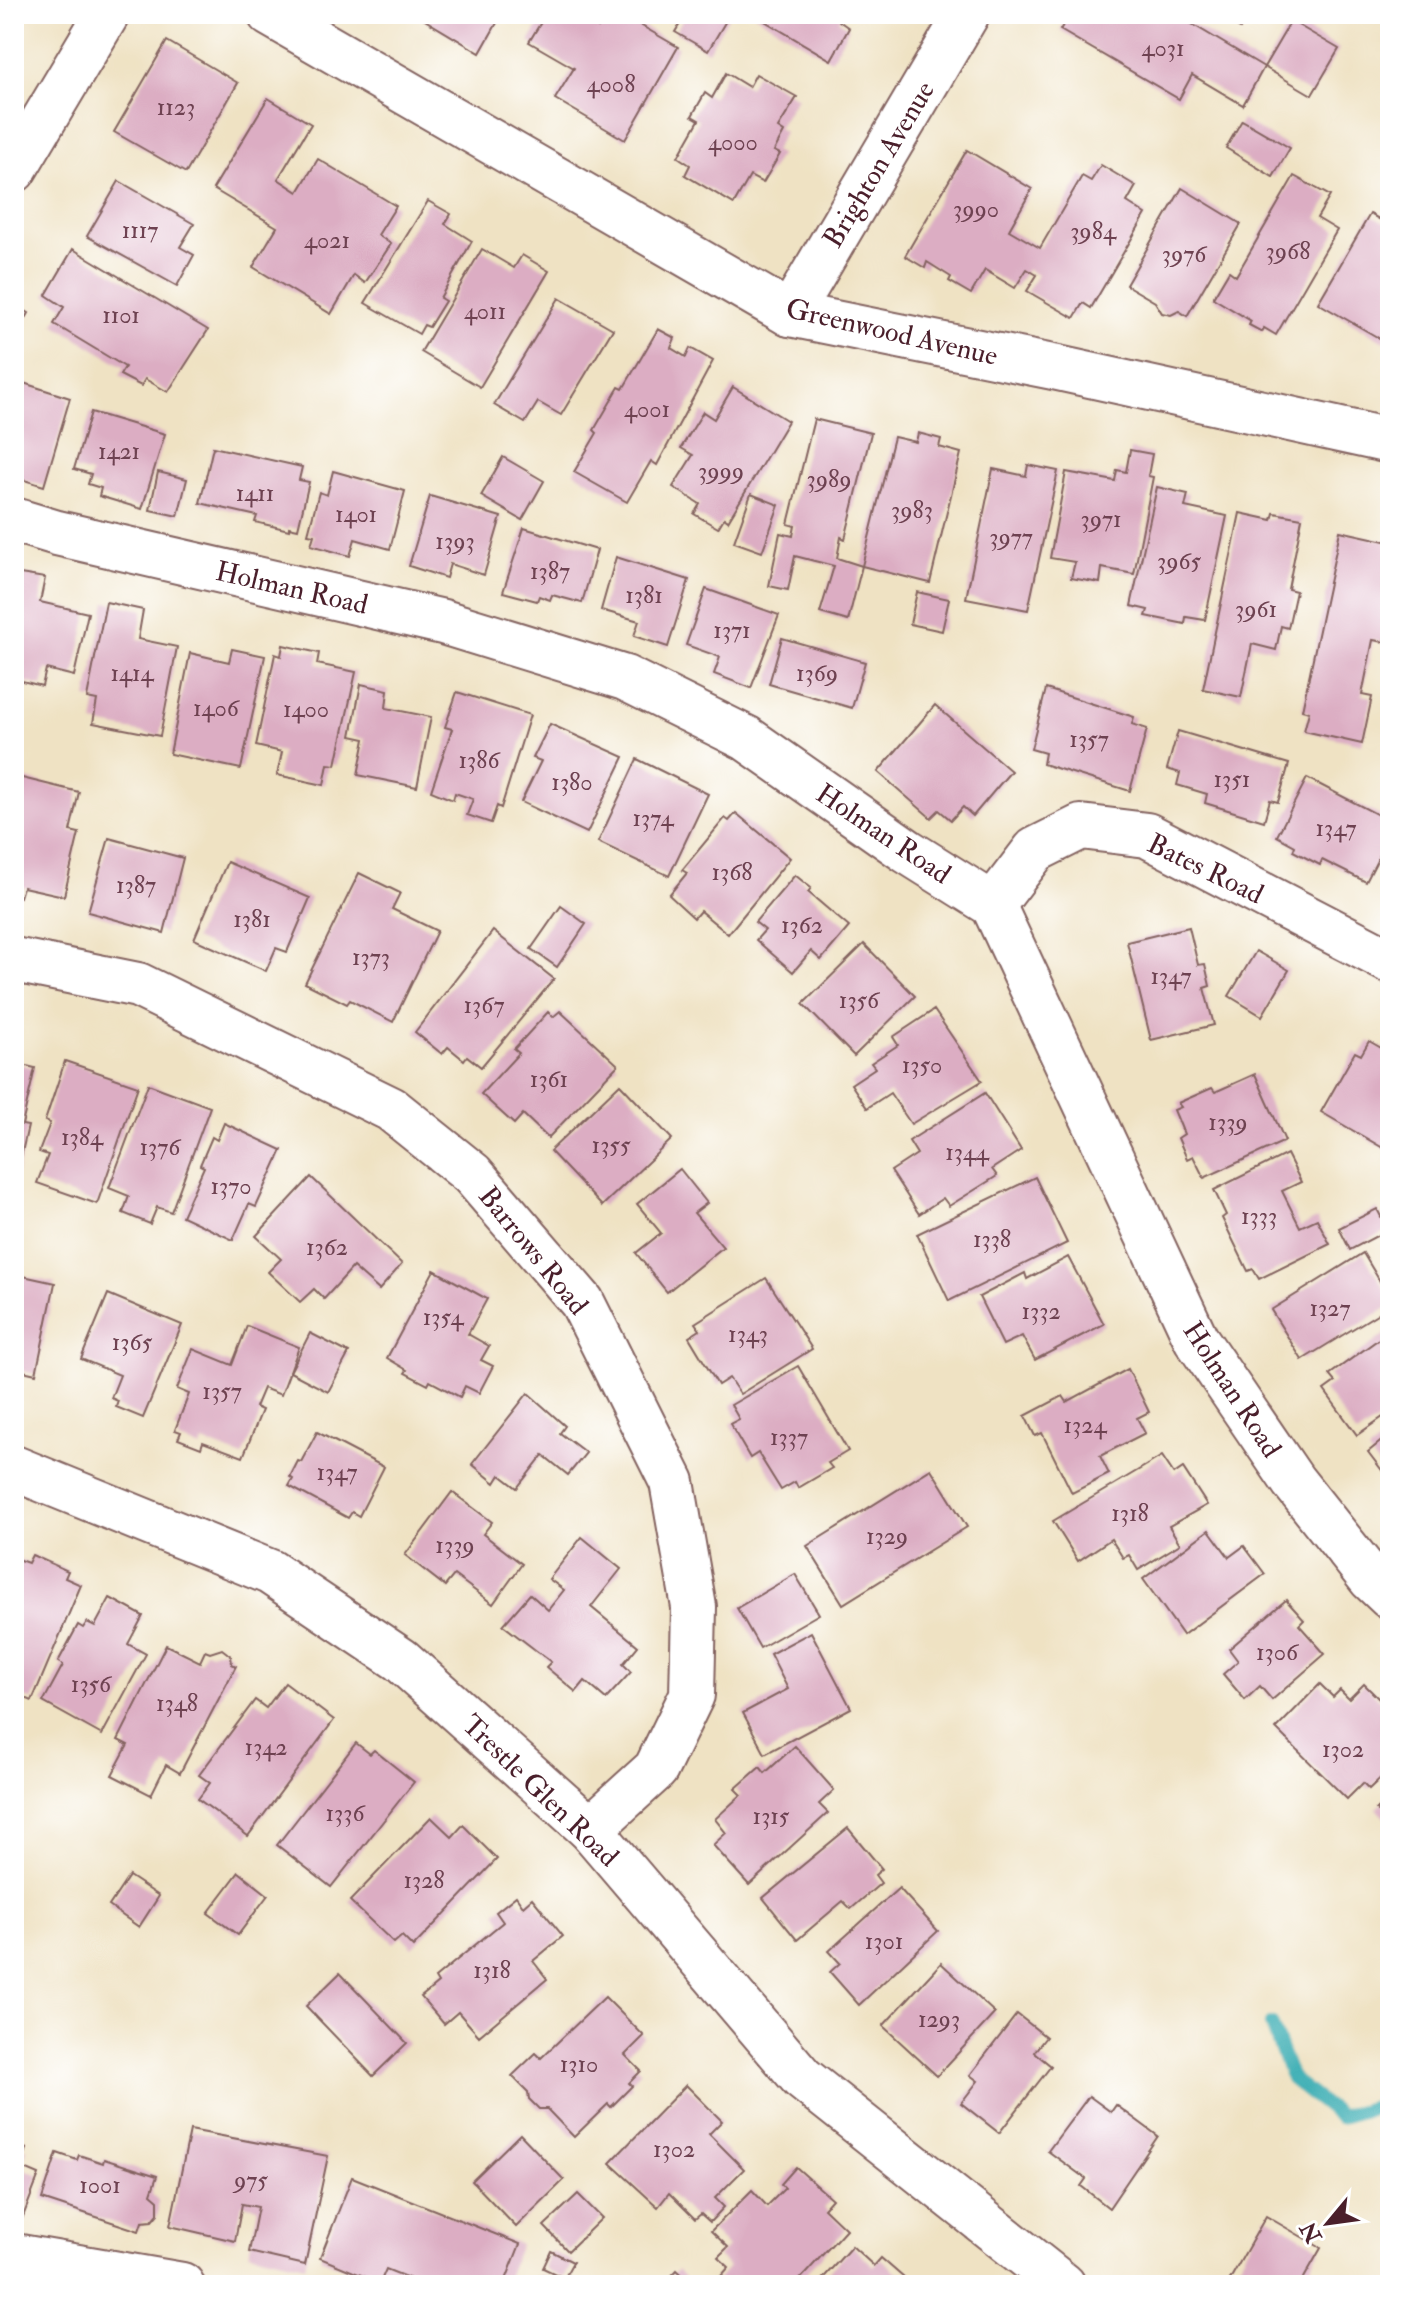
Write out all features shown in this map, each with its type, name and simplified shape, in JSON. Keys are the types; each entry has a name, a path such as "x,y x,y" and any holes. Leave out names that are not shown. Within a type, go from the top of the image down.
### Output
{"street":[{"path":"14,170 107,14"},
{"name":"Greenwood Avenue","path":"270,14 790,314 1074,371 1390,441"},
{"name":"Brighton Avenue","path":"790,314 967,14"},
{"name":"Holman Road","path":"14,520 57,533 443,622 625,678 746,738 907,851 993,905 1196,1339 1293,1481 1371,1579 1390,1597"},
{"name":"Bates Road","path":"993,905 1035,850 1081,827 1147,835 1390,961"},
{"name":"Barrows Road","path":"14,960 138,985 391,1109 472,1174 582,1302 672,1482 694,1607 692,1695 656,1769 590,1829"},
{"name":"Trestle Glen Road","path":"14,1468 270,1572 401,1660 590,1829 802,2078 1063,2285"},
{"path":"14,2256 182,2285"}],"building":[{"path":"415,14 502,14 480,53"},
{"path":"546,14 574,14 598,28 606,14 640,14 635,22 678,47 625,140 555,99 574,68 529,42"},
{"path":"686,14 730,14 708,51 675,32"},
{"path":"753,14 843,14 839,21 849,28 831,60"},
{"path":"1070,14 1175,14 1264,67 1243,105 1192,75 1179,99 1060,30"},
{"path":"1214,14 1249,14 1240,29"},
{"path":"1291,21 1339,49 1312,95 1264,67"},
{"path":"167,41 238,83 186,173 114,132"},
{"path":"726,73 749,87 756,74 797,97 778,128 784,132 774,151 780,154 763,183 750,176 734,204 685,175 690,165 678,157 699,120 692,116 705,93 712,98"},
{"path":"268,98 311,124 278,179 298,192 318,159 396,206 378,235 391,244 365,283 354,275 331,314 253,267 277,227 213,189"},
{"path":"1242,120 1290,148 1273,177 1226,148"},
{"path":"967,150 1032,189 1009,230 1040,248 1082,176 1091,181 1101,165 1136,186 1127,202 1146,214 1091,308 1083,303 1074,318 1027,291 1037,275 1027,269 1015,288 985,270 971,294 949,281 951,277 927,262 925,268 905,256"},
{"path":"1294,176 1330,196 1317,218 1337,230 1276,335 1249,325 1251,321 1213,298 1229,271 1236,276"},
{"path":"119,181 194,224 180,247 194,255 177,286 87,236"},
{"path":"1182,188 1241,224 1187,316 1179,311 1171,315 1162,313 1155,302 1126,285"},
{"path":"428,201 451,214 445,224 472,241 440,298 445,301 429,327 424,325 419,334 365,303"},
{"path":"1370,214 1390,225 1390,331 1384,341 1318,303"},
{"path":"73,249 208,330 168,392 145,379 141,386 120,375 125,367 54,324 64,307 46,295"},
{"path":"482,249 514,268 522,255 549,271 480,387 421,352"},
{"path":"559,298 613,329 561,415 538,402 525,423 494,405"},
{"path":"14,304 29,313 14,339"},
{"path":"658,329 675,338 671,348 686,357 690,348 713,361 657,465 651,461 627,502 574,472 619,387 623,389"},
{"path":"14,380 70,398 44,486 14,477"},
{"path":"733,387 788,421 728,521 724,518 718,528 694,514 700,504 673,487 693,455 681,448 703,412 714,419"},
{"path":"91,412 165,434 142,509 99,496 101,488 88,484 91,474 74,469"},
{"path":"814,419 871,433 845,539 841,537 837,558 862,566 848,621 820,613 834,566 795,556 788,590 769,586 780,533 793,536 795,526 788,524"},
{"path":"918,433 941,439 939,447 961,453 930,583 862,566 894,437 916,442"},
{"path":"213,447 302,467 299,480 309,482 298,529 289,527 289,530 255,522 257,516 200,503"},
{"path":"1130,450 1152,454 1148,476 1153,477 1134,574 1102,568 1100,583 1071,578 1075,562 1050,558 1066,472 1115,481 1117,470 1126,472"},
{"path":"503,457 544,481 522,520 481,496"},
{"path":"1028,465 1058,471 1028,610 966,598 993,469 1026,476"},
{"path":"333,471 405,491 390,549 355,539 350,556 311,545 314,535 308,534 319,492 327,495"},
{"path":"158,472 187,479 178,516 150,510"},
{"path":"1157,487 1188,494 1185,507 1227,516 1205,620 1186,617 1185,624 1146,616 1148,610 1131,606"},
{"path":"751,494 779,505 762,552 734,542"},
{"path":"430,496 501,517 484,575 450,564 446,578 409,566"},
{"path":"1240,513 1272,520 1274,513 1302,518 1288,589 1296,591 1288,628 1281,626 1276,650 1252,644 1241,697 1203,689"},
{"path":"524,528 597,550 582,603 552,595 550,600 539,596 537,601 503,592"},
{"path":"1340,531 1390,542 1390,614 1384,642 1373,640 1362,695 1372,697 1362,744 1304,731 1309,712 1302,710"},
{"path":"616,557 689,580 668,647 634,636 639,621 601,610"},
{"path":"14,573 45,578 40,602 88,613 74,676 46,669 42,686 14,679"},
{"path":"706,589 779,615 751,688 714,674 720,657 686,645"},
{"path":"917,592 949,599 942,631 910,624"},
{"path":"106,602 143,610 138,639 177,647 160,736 93,723 97,700 87,698"},
{"path":"782,638 865,662 852,708 769,684"},
{"path":"283,645 319,653 317,664 356,672 336,765 328,764 324,785 277,775 282,752 256,746 275,654 281,656"},
{"path":"232,649 265,656 241,769 170,754 190,653 229,662"},
{"path":"361,684 388,690 386,708 431,717 417,787 358,775 365,739 351,736"},
{"path":"1046,689 1134,717 1132,724 1147,729 1130,791 1043,764 1045,753 1031,749"},
{"path":"457,692 530,715 501,808 497,806 491,823 467,815 473,799 455,793 453,800 431,791 452,729 445,727"},
{"path":"935,705 1011,771 973,816 963,807 951,820 939,810 931,818 878,772"},
{"path":"550,724 624,757 587,833 521,802 541,761 533,758"},
{"path":"1178,731 1289,764 1278,802 1270,800 1264,821 1205,803 1207,794 1177,785 1180,773 1167,769"},
{"path":"637,759 708,794 669,876 598,842"},
{"path":"14,776 79,792 70,831 79,833 64,896 23,887 20,897 14,895"},
{"path":"1307,778 1390,821 1390,835 1366,882 1322,860 1320,865 1293,851 1295,846 1277,836"},
{"path":"736,813 790,858 728,934 700,911 694,918 669,895 687,873 682,870 725,818 729,821"},
{"path":"109,838 183,858 164,933 88,912"},
{"path":"227,862 310,898 287,952 276,948 266,971 194,939"},
{"path":"359,873 400,893 392,909 437,931 393,1022 350,1000 347,1004 305,983"},
{"path":"795,875 811,888 808,892 849,927 821,960 811,951 793,972 756,940 765,930 755,922"},
{"path":"561,906 586,924 557,967 531,949"},
{"path":"1189,927 1198,965 1205,964 1210,986 1204,988 1214,1025 1151,1040 1127,942"},
{"path":"493,931 554,979 481,1067 467,1056 464,1060 448,1047 442,1054 415,1032"},
{"path":"864,944 915,996 854,1056 803,1004"},
{"path":"1256,951 1289,970 1262,1016 1229,996"},
{"path":"934,1010 982,1081 911,1124 890,1093 867,1108 851,1084 875,1068 871,1063 898,1045 893,1037"},
{"path":"560,1011 618,1065 548,1138 523,1114 514,1124 481,1094 519,1053 514,1049 548,1012 553,1017"},
{"path":"1369,1041 1390,1053 1390,1152 1321,1112 1355,1052 1361,1055"},
{"path":"65,1061 138,1086 97,1204 37,1183 48,1155 39,1152 50,1123 45,1121"},
{"path":"14,1063 35,1068 22,1125 28,1126 15,1183"},
{"path":"1255,1074 1285,1141 1204,1178 1193,1156 1187,1159 1178,1138 1184,1134 1174,1110 1181,1107 1178,1103 1212,1088 1215,1092"},
{"path":"148,1084 210,1107 171,1212 157,1207 150,1224 123,1213 129,1196 109,1188"},
{"path":"620,1084 672,1139 602,1206 550,1151"},
{"path":"985,1093 1021,1150 992,1169 997,1176 949,1206 943,1198 919,1214 891,1171 917,1154 909,1141"},
{"path":"224,1123 282,1150 256,1207 249,1204 233,1240 182,1216 204,1167 200,1165 212,1137 217,1140"},
{"path":"1287,1154 1301,1182 1282,1191 1300,1227 1317,1219 1330,1244 1259,1279 1253,1269 1248,1271 1222,1218 1226,1215 1214,1190"},
{"path":"680,1169 707,1203 694,1213 723,1247 667,1292 636,1253 661,1233 637,1204"},
{"path":"311,1177 402,1264 379,1290 353,1267 324,1299 314,1289 300,1302 268,1272 281,1259 256,1236"},
{"path":"1035,1177 1067,1243 949,1301 917,1234"},
{"path":"1377,1209 1388,1230 1350,1250 1339,1228"},
{"path":"1363,1253 1390,1298 1390,1306 1302,1360 1271,1310"},
{"path":"1068,1257 1104,1324 1035,1360 1022,1336 1003,1345 979,1297 1025,1273 1027,1279"},
{"path":"434,1270 487,1299 468,1334 489,1346 481,1360 493,1366 479,1393 465,1386 460,1397 430,1381 428,1385 405,1373 407,1370 387,1358"},
{"path":"14,1274 55,1283 36,1374 14,1369"},
{"path":"766,1278 812,1349 740,1394 729,1378 718,1385 689,1337 700,1330 695,1323"},
{"path":"108,1294 182,1325 143,1418 116,1407 118,1401 111,1398 120,1375 81,1359"},
{"path":"247,1326 299,1347 281,1395 263,1388 255,1407 262,1410 243,1457 203,1442 201,1448 178,1439 181,1432 175,1430 189,1394 177,1389 193,1349 232,1365"},
{"path":"1390,1331 1390,1412 1357,1435 1324,1390 1335,1382 1329,1375"},
{"path":"310,1333 349,1353 328,1392 290,1372"},
{"path":"798,1366 848,1451 828,1463 832,1468 798,1488 795,1482 781,1490 758,1453 750,1458 730,1424 739,1419 731,1405"},
{"path":"1128,1369 1149,1412 1137,1418 1145,1433 1100,1456 1109,1474 1072,1493 1042,1433 1035,1436 1025,1416 1063,1396 1067,1402"},
{"path":"528,1393 565,1426 560,1433 586,1453 568,1475 543,1455 517,1488 500,1475 495,1483 472,1464"},
{"path":"317,1432 384,1467 359,1516 352,1512 348,1518 289,1486 298,1461 301,1462"},
{"path":"1390,1434 1390,1471 1388,1469 1384,1473 1368,1452"},
{"path":"1162,1456 1174,1474 1183,1468 1207,1505 1169,1526 1180,1544 1138,1570 1129,1555 1123,1558 1111,1539 1078,1561 1053,1521"},
{"path":"931,1469 967,1527 843,1604 807,1546"},
{"path":"452,1492 492,1522 483,1534 522,1564 493,1604 454,1575 445,1586 405,1555"},
{"path":"1209,1530 1229,1557 1244,1546 1265,1574 1183,1635 1143,1579"},
{"path":"582,1537 621,1569 591,1607 638,1646 623,1664 631,1672 606,1699 585,1681 576,1692 546,1667 551,1662 503,1625 530,1594 548,1610 564,1590 549,1579"},
{"path":"32,1555 68,1571 65,1578 81,1585 32,1701 14,1693 14,1558 28,1563"},
{"path":"795,1574 819,1614 760,1648 737,1608"},
{"path":"110,1598 143,1616 128,1644 146,1654 102,1735 43,1702 63,1665 58,1662 78,1625 83,1628 87,1622 95,1626"},
{"path":"1286,1600 1304,1620 1299,1625 1325,1654 1272,1700 1260,1686 1245,1700 1223,1674 1238,1661 1229,1649"},
{"path":"811,1632 851,1708 765,1754 743,1713 788,1689 770,1654"},
{"path":"166,1645 200,1662 205,1651 210,1653 222,1649 231,1656 232,1664 236,1666 180,1773 166,1765 151,1795 112,1775 128,1745 118,1740"},
{"path":"285,1683 334,1720 248,1836 198,1799 210,1783 199,1775 255,1700 266,1708"},
{"path":"1320,1684 1333,1697 1340,1690 1349,1699 1364,1684 1387,1707 1390,1704 1390,1769 1369,1789 1363,1783 1347,1799 1276,1729"},
{"path":"356,1743 370,1754 374,1750 414,1782 331,1887 277,1845"},
{"path":"795,1746 834,1790 819,1804 828,1813 749,1885 713,1845 726,1833 715,1819 741,1795 735,1789 760,1767 765,1773"},
{"path":"1390,1795 1390,1823 1376,1809"},
{"path":"431,1817 452,1837 463,1825 497,1859 413,1947 402,1936 394,1943 350,1901"},
{"path":"848,1828 882,1869 875,1875 881,1883 851,1909 843,1901 797,1940 763,1898"},
{"path":"239,1872 268,1895 238,1935 208,1913"},
{"path":"129,1876 159,1896 139,1927 109,1906"},
{"path":"899,1888 938,1931 859,2005 830,1972 840,1963 829,1951"},
{"path":"516,1896 523,1906 532,1898 563,1936 533,1961 547,1979 479,2036 458,2012 444,2024 421,1997 438,1983 435,1978 503,1922 496,1912"},
{"path":"941,1963 995,2013 937,2076 883,2026"},
{"path":"340,1973 407,2043 373,2076 306,2006"},
{"path":"605,1997 644,2036 625,2055 641,2071 629,2083 632,2086 611,2107 608,2104 574,2137 547,2109 539,2109 512,2076 536,2053 541,2058"},
{"path":"1017,2014 1046,2037 1034,2052 1051,2066 999,2133 961,2103 978,2081 970,2075"},
{"path":"686,2085 722,2121 709,2134 744,2169 715,2198 724,2207 710,2222 701,2214 695,2219 669,2193 658,2207 610,2163"},
{"path":"1089,2096 1111,2112 1116,2105 1158,2136 1109,2208 1081,2186 1086,2179 1048,2151"},
{"path":"190,2130 328,2156 305,2265 249,2252 258,2207 242,2204 235,2241 170,2226"},
{"path":"520,2134 564,2180 516,2227 472,2181"},
{"path":"14,2143 27,2149 20,2167 39,2175 22,2219 14,2215"},
{"path":"57,2153 77,2160 79,2155 103,2163 104,2159 157,2176 151,2194 158,2200 158,2214 152,2221 142,2222 139,2231 42,2199"},
{"path":"796,2167 832,2199 824,2208 846,2229 795,2285 713,2285 729,2267 718,2257 728,2247 711,2231 752,2190 767,2206 785,2188 781,2184"},
{"path":"352,2177 520,2244 504,2285 426,2285 386,2269 380,2283 320,2258"},
{"path":"578,2194 602,2218 568,2251 544,2226"},
{"path":"1266,2216 1321,2248 1300,2285 1231,2285 1228,2283"},
{"path":"852,2246 874,2266 881,2258 912,2285 817,2285"},
{"path":"551,2251 573,2262 564,2278 543,2268"},
{"path":"677,2270 693,2285 663,2285"},
{"path":"539,2275 559,2285 534,2285"}],"waterway":[{"path":"1271,2024 1292,2079 1340,2117 1378,2106 1390,2115"}]}
